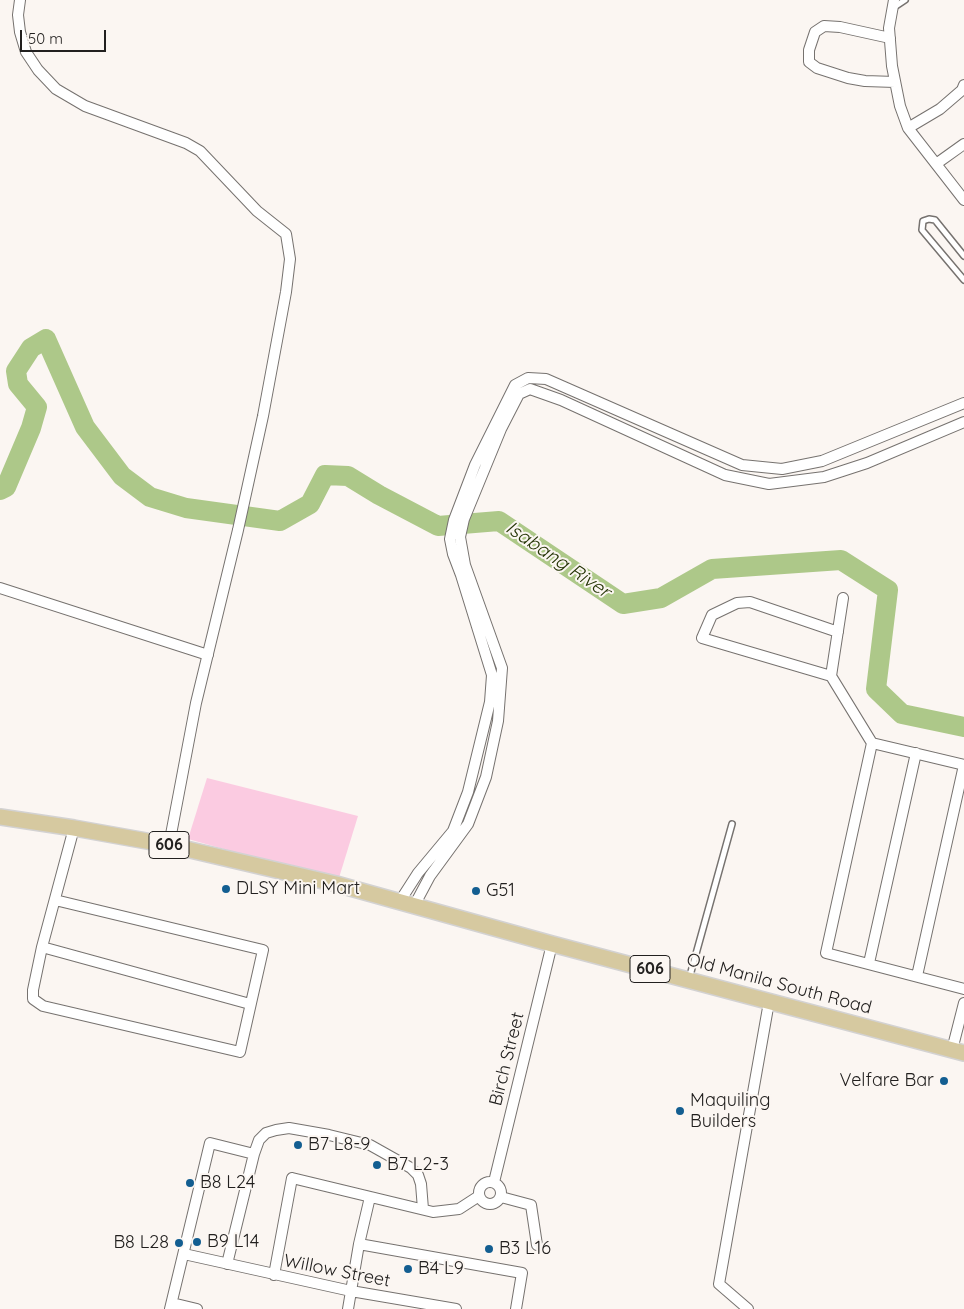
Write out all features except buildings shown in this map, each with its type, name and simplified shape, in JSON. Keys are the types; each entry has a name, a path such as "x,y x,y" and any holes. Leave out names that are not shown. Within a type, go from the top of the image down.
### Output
{"main road":[{"name":"Old Manila South Road","path":"0,817 169,845 336,884 552,944 958,1052"}],"street":[{"path":"20,0 18,15 20,32 26,52 38,70 56,89 85,106 186,143 200,151 257,211 286,234 290,259 286,292 263,416 238,530 196,702 169,845"},
{"path":"894,4 889,28 892,66 900,106 908,128 964,200"},
{"path":"890,38 840,27 824,26 815,32 809,50 809,62 817,68 848,78 865,81 895,82"},
{"path":"908,128 940,109 962,90 964,85"},
{"path":"936,164 964,144"},
{"path":"400,901 418,873 453,831 468,792 490,702 492,675 454,554 455,538 475,465 515,385 528,378 546,379 742,465 782,469 822,461 964,404"},
{"path":"459,520 519,394 530,389 561,400 645,437 725,475 769,484 824,477 867,463 964,422"},
{"path":"645,437 653,425"},
{"path":"845,451 851,468"},
{"path":"414,906 430,876 468,824 486,777 498,721 502,668 455,538"},
{"path":"0,588 208,655"},
{"path":"843,598 832,676 872,743 826,953 964,989"},
{"path":"832,676 702,638 712,615 737,603 750,602 838,632"},
{"path":"872,743 964,765 917,976"},
{"path":"869,963 916,753"},
{"path":"55,900 263,950 240,1052 43,1006 33,999 33,990 42,947 74,828"},
{"name":"Birch Street","path":"494,1182 552,944"},
{"path":"42,947 250,1004"},
{"path":"748,1309 719,1284 769,1002"},
{"path":"958,1052 964,1003"},
{"path":"227,1264 259,1140 266,1133 276,1130 289,1128 329,1134 370,1145 411,1168 418,1175 421,1184 423,1209"},
{"path":"197,1309 171,1306 210,1143 254,1154"},
{"path":"274,1275 292,1178 432,1212 460,1209 479,1196"},
{"path":"486,1182 494,1182 501,1190 501,1197 490,1204 479,1196 480,1188 486,1182"},
{"path":"348,1309 359,1244 370,1197"},
{"path":"501,1197 530,1205 536,1245"},
{"path":"359,1244 522,1273 516,1309"},
{"name":"Willow Street","path":"184,1254 351,1291 456,1309"}],"lane":[{"path":"894,4 905,0"},
{"path":"964,256 935,220 929,218 924,221 921,227 924,233 964,280"},
{"path":"689,980 732,824"}],"shaded area":[{"path":"207,778 358,816 338,881 188,839"}],"waterway":[{"name":"Isabang River","path":"0,490 6,487 31,428 37,407 18,384 16,371 31,348 46,339 85,427 122,476 150,497 186,508 280,521 310,504 325,475 348,476 379,495 438,526 499,521 623,604 661,598 712,569 841,560 888,590 876,689 902,714 964,727"}],"place":[{"name":"DLSY Mini Mart","path":"226,889"},
{"name":"G51","path":"476,891"},
{"name":"Velfare Bar","path":"944,1081"},
{"name":"Maquiling Builders","path":"680,1111"},
{"name":"B7 L8-9","path":"298,1145"},
{"name":"B7 L2-3","path":"377,1165"},
{"name":"B8 L24","path":"190,1183"},
{"name":"B9 L14","path":"197,1242"},
{"name":"B8 L28","path":"179,1243"},
{"name":"B3 L16","path":"489,1249"},
{"name":"B4 L9","path":"408,1269"}]}
